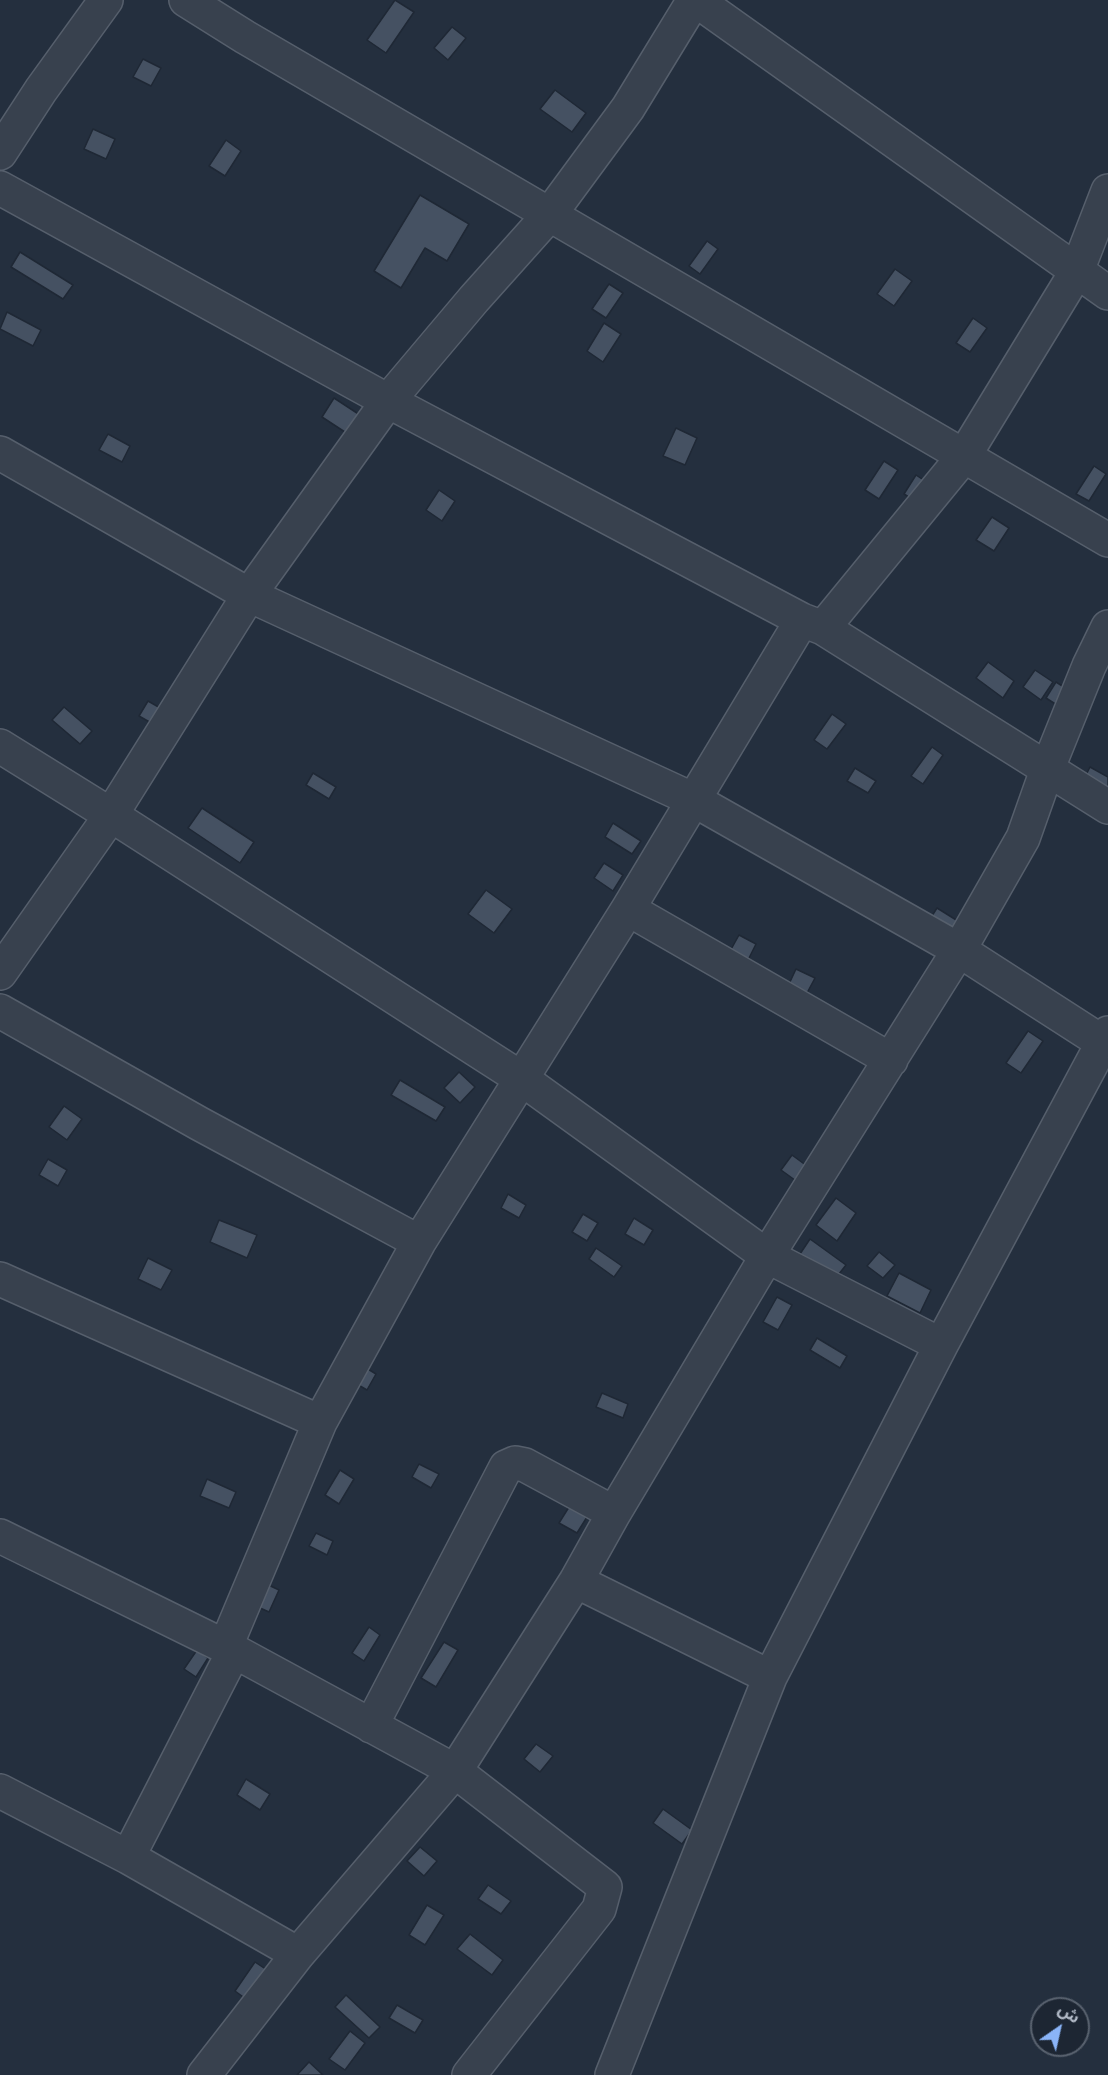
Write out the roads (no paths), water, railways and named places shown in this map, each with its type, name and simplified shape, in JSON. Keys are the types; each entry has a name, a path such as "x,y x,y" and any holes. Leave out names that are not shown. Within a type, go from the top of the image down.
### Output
{"street":[{"path":"0,153 41,90 106,0"},
{"path":"186,0 245,37 1108,540"},
{"path":"0,973 111,815 249,595 388,401 550,214 628,108 695,0 1108,293"},
{"path":"0,188 388,401 812,625 1108,807"},
{"path":"128,1857 229,1650 320,1422 419,1242 694,800 812,625 964,456 1077,272 1108,191"},
{"path":"0,453 249,595 694,800 959,950 1105,1037 941,1345 770,1677 612,2075"},
{"path":"204,2075 298,1954 455,1771 576,1581 767,1256 959,950 1023,838 1047,770 1089,666 1108,627"},
{"path":"0,746 522,1079 767,1256 941,1345"},
{"path":"628,909 891,1060"},
{"path":"0,1011 200,1124 419,1242"},
{"path":"0,1279 320,1422"},
{"path":"371,1726 506,1467 515,1463 525,1465 614,1513"},
{"path":"0,1536 229,1650 455,1771 605,1887 599,1909 469,2075"},
{"path":"576,1581 770,1677"},
{"path":"0,1791 128,1857 298,1954"}]}
